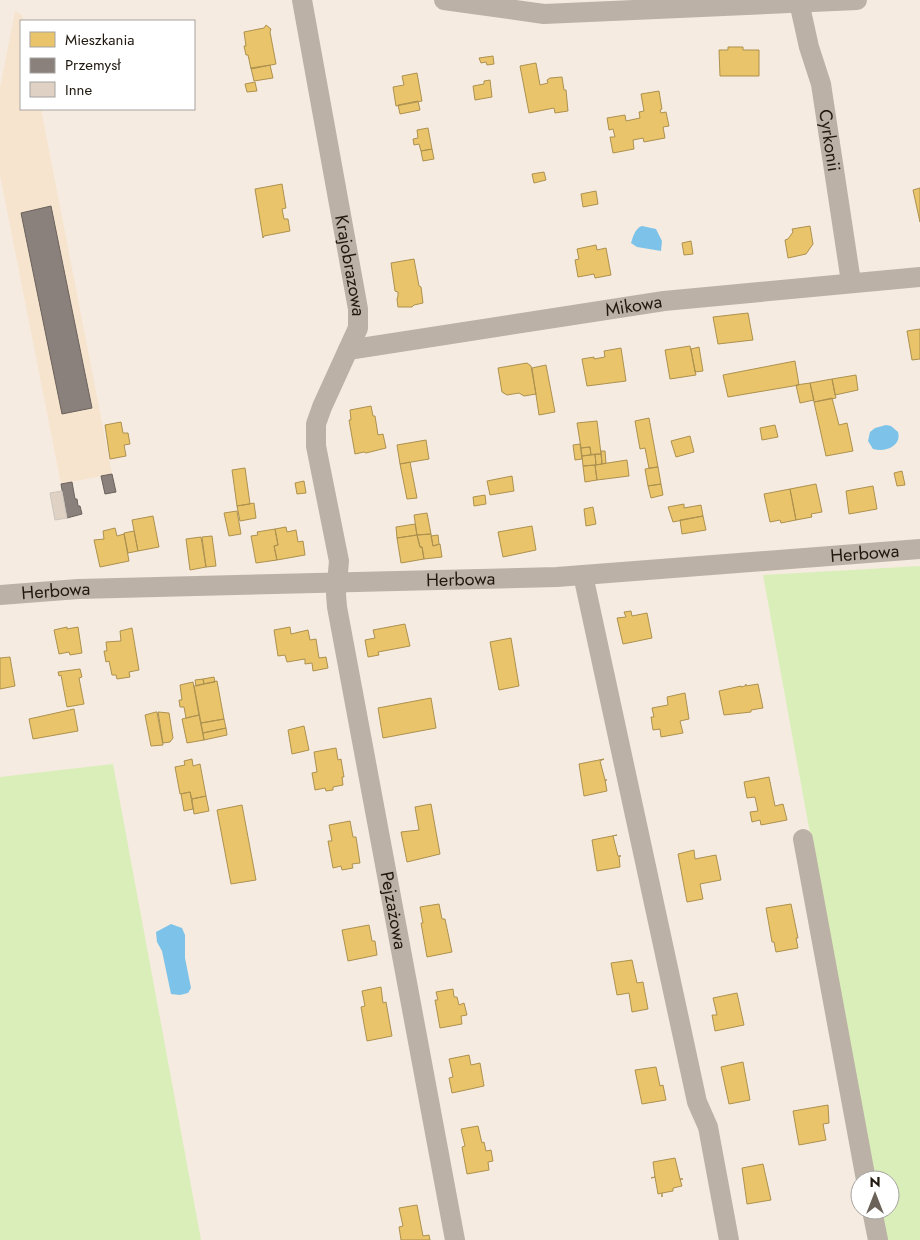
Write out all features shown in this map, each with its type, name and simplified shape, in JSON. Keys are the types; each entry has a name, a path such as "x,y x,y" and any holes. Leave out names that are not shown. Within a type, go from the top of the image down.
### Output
{"street":[{"name":"Krajobrazowa","path":"302,0 358,309 358,328 322,406 316,424 316,446 339,561 337,582"},
{"path":"444,0 544,14 857,0"},
{"name":"Cyrkonii","path":"799,2 809,47 821,84 851,282"},
{"name":"Mikowa","path":"348,350 664,301 920,277"},
{"name":"Herbowa","path":"0,595 78,589 557,577 920,549"},
{"path":"583,575 697,1102 708,1127 729,1240"},
{"name":"Pejzażowa","path":"337,582 337,607 455,1240"},
{"path":"803,840 864,1170"},
{"path":"874,1220 878,1240"}],"shaded area":[{"path":"15,11 22,15 23,20 20,20 20,110 41,110 112,474 61,484 0,175 0,88"}],"green space":[{"path":"920,566 920,1240 884,1240 881,1220 900,1220 900,1170 871,1170 763,575"},
{"path":"113,764 201,1240 0,1240 0,777"}],"water":[{"path":"642,226 656,229 662,241 661,251 637,247 631,243 636,231"},
{"path":"886,425 891,426 898,432 899,437 895,445 883,450 873,449 868,441 870,432 875,428"},
{"path":"171,924 182,928 185,935 185,958 191,988 188,993 180,995 171,994 162,951 157,942 156,932"}],"building: Mieszkania":[{"path":"266,25 271,29 276,64 251,69 244,46 246,46 244,32 264,28"},
{"path":"728,47 743,47 743,50 759,50 759,76 720,76 719,50 728,50"},
{"path":"493,56 494,64 487,65 486,62 481,63 479,58"},
{"path":"536,63 540,85 548,83 547,80 550,78 562,77 564,90 566,90 568,111 555,113 554,108 529,113 520,66"},
{"path":"270,65 273,78 254,81 251,68"},
{"path":"417,73 422,101 396,106 393,87 404,85 402,76"},
{"path":"490,80 492,97 475,100 473,86 484,84 484,81"},
{"path":"255,82 257,91 247,92 245,84"},
{"path":"659,91 662,109 660,110 661,113 666,112 669,126 663,127 665,138 644,142 643,138 633,140 634,149 613,153 610,137 615,137 613,129 609,130 607,118 625,115 626,121 640,118 639,112 644,111 641,94"},
{"path":"418,101 420,110 400,114 398,105"},
{"path":"428,128 432,149 421,151 419,144 414,145 413,139 418,138 417,130"},
{"path":"432,149 434,159 423,161 421,151"},
{"path":"544,172 546,180 534,183 532,174"},
{"path":"282,184 286,208 282,209 284,219 288,219 290,231 264,236 263,238 255,189"},
{"path":"920,188 920,222 913,190"},
{"path":"596,191 598,204 583,207 581,194"},
{"path":"810,226 813,244 806,254 788,258 785,240 793,232 792,229"},
{"path":"691,241 693,254 684,255 682,243"},
{"path":"596,245 597,250 606,248 611,275 595,278 594,274 578,277 575,260 579,259 577,249"},
{"path":"414,259 423,303 412,307 398,307 398,292 395,291 391,263"},
{"path":"748,313 753,340 718,344 713,317"},
{"path":"920,329 920,359 912,360 907,331"},
{"path":"690,346 696,375 670,379 665,350"},
{"path":"699,347 703,371 695,372 691,349"},
{"path":"621,348 626,381 587,386 582,359 605,357 604,351"},
{"path":"795,361 799,385 728,397 723,375"},
{"path":"527,363 531,366 536,394 524,396 519,393 507,395 502,392 498,368"},
{"path":"546,365 555,412 539,415 532,368"},
{"path":"856,375 858,390 835,395 832,379"},
{"path":"832,379 836,398 814,402 810,383"},
{"path":"810,383 814,400 800,403 796,385"},
{"path":"832,398 839,425 847,423 853,451 826,456 814,402"},
{"path":"371,406 373,416 375,416 378,435 383,434 386,448 355,454 349,420 351,420 350,410"},
{"path":"649,418 658,467 649,468 645,448 640,449 635,421"},
{"path":"597,421 601,454 591,455 590,447 581,448 577,423"},
{"path":"121,422 123,433 128,433 130,444 124,445 126,456 110,459 105,425"},
{"path":"775,425 778,437 762,440 760,428"},
{"path":"690,436 694,452 676,457 671,441"},
{"path":"426,440 429,459 400,464 397,445"},
{"path":"580,444 582,459 575,460 573,445"},
{"path":"590,447 591,455 582,456 581,448"},
{"path":"601,451 605,451 606,463 602,464"},
{"path":"595,454 596,465 583,466 582,456"},
{"path":"595,454 601,454 602,464 596,465"},
{"path":"627,460 629,476 597,480 595,465"},
{"path":"410,462 417,498 407,499 400,464"},
{"path":"595,465 597,480 585,482 583,466"},
{"path":"658,467 661,484 648,486 645,469"},
{"path":"245,468 250,504 237,506 232,470"},
{"path":"902,471 905,485 897,486 894,473"},
{"path":"512,476 514,491 490,495 487,481"},
{"path":"304,481 306,493 297,494 295,483"},
{"path":"661,484 663,495 651,498 648,486"},
{"path":"816,484 822,512 811,514 812,517 796,520 790,489"},
{"path":"873,486 877,509 849,514 846,491"},
{"path":"790,489 796,520 781,523 780,520 770,522 764,494"},
{"path":"485,495 486,504 474,506 473,497"},
{"path":"254,503 256,518 240,521 237,506"},
{"path":"684,504 684,508 701,505 703,516 673,522 668,507"},
{"path":"593,507 596,524 586,526 584,509"},
{"path":"237,511 241,534 229,536 224,513"},
{"path":"427,513 431,534 417,535 414,515"},
{"path":"153,516 159,547 138,551 132,520"},
{"path":"703,516 706,530 682,534 680,520"},
{"path":"415,524 417,535 397,538 396,527"},
{"path":"532,526 536,550 503,557 498,532"},
{"path":"286,527 287,532 296,530 298,542 303,541 305,555 277,560 274,546 278,545 275,529"},
{"path":"115,528 117,536 124,534 129,561 100,567 94,540 104,539 103,531"},
{"path":"275,529 278,545 274,546 277,560 256,563 251,536 258,535 257,532"},
{"path":"134,531 138,551 128,553 124,533"},
{"path":"431,534 433,546 440,544 442,557 424,559 417,535"},
{"path":"417,535 424,559 401,563 397,538"},
{"path":"438,535 439,544 433,546 431,536"},
{"path":"212,536 216,566 206,567 202,537"},
{"path":"201,537 206,567 190,570 186,539"},
{"path":"631,611 632,616 647,613 652,638 623,644 617,618 626,617 624,612"},
{"path":"405,624 410,646 378,652 379,655 368,657 365,640 375,638 373,630"},
{"path":"67,627 67,629 78,627 82,653 70,655 69,652 59,654 54,630"},
{"path":"290,627 291,634 308,630 310,640 316,639 319,658 326,657 328,668 313,671 312,663 305,664 305,659 287,662 285,655 278,656 274,630"},
{"path":"132,628 139,670 129,672 130,677 117,679 116,675 112,675 109,661 106,662 104,651 107,651 106,642 121,641 120,631"},
{"path":"511,638 519,686 499,690 490,642"},
{"path":"10,657 15,686 0,689 0,658"},
{"path":"80,669 82,677 79,678 84,704 67,707 61,675 59,676 58,672"},
{"path":"214,677 215,682 204,684 203,679"},
{"path":"203,679 204,684 196,686 195,680"},
{"path":"217,681 224,719 201,723 194,686"},
{"path":"193,682 199,715 186,718 184,707 180,707 179,700 182,700 180,685"},
{"path":"746,684 746,686 758,684 763,708 751,710 751,712 724,715 719,691 745,686"},
{"path":"685,693 689,719 680,721 683,733 661,737 660,729 653,730 651,717 654,717 652,708 668,705 667,697"},
{"path":"431,698 436,728 383,738 378,708"},
{"path":"74,709 78,731 33,739 29,719"},
{"path":"157,712 163,745 151,746 145,715"},
{"path":"158,712 169,713 173,738 170,742 163,743"},
{"path":"199,715 204,740 187,743 182,719"},
{"path":"224,719 226,728 203,733 201,723"},
{"path":"304,726 309,750 292,754 288,730"},
{"path":"226,728 227,735 204,740 203,733"},
{"path":"336,748 338,760 341,759 344,777 342,777 343,785 333,787 333,790 326,791 325,788 315,790 312,773 317,772 314,752"},
{"path":"192,759 193,766 200,764 206,796 192,799 190,792 180,794 175,767 185,765 184,761"},
{"path":"604,759 600,761 607,791 584,796 579,764"},
{"path":"769,777 775,806 783,804 787,820 761,825 760,820 752,822 750,812 758,811 755,797 747,798 744,782"},
{"path":"190,792 193,809 184,811 181,794"},
{"path":"206,796 209,811 194,814 192,799"},
{"path":"431,804 440,854 407,862 401,832 419,830 415,807"},
{"path":"242,805 256,880 231,884 217,810"},
{"path":"350,821 353,837 356,837 360,863 352,864 353,868 342,870 341,866 333,868 328,841 332,841 329,825"},
{"path":"617,835 613,836 620,867 597,871 592,840"},
{"path":"694,850 695,859 716,855 721,880 700,884 703,899 687,902 678,854"},
{"path":"439,904 442,919 445,919 452,952 427,957 420,907"},
{"path":"791,904 798,938 796,938 798,948 776,952 774,942 772,942 766,908"},
{"path":"369,925 372,941 375,941 377,955 348,961 342,930"},
{"path":"632,960 637,983 643,982 648,1009 632,1012 629,993 617,995 611,963"},
{"path":"381,987 383,1003 386,1002 392,1036 367,1041 361,1007 365,1006 362,991"},
{"path":"453,989 454,997 457,997 459,1005 464,1003 467,1015 461,1016 462,1024 440,1028 435,1000 438,1000 436,992"},
{"path":"737,993 744,1025 715,1031 712,1015 717,1015 713,998"},
{"path":"469,1055 471,1065 480,1063 484,1086 452,1093 449,1078 453,1077 449,1059"},
{"path":"743,1062 750,1100 729,1104 721,1067"},
{"path":"656,1067 660,1086 663,1085 666,1100 642,1104 635,1070"},
{"path":"828,1105 829,1123 823,1124 826,1140 799,1145 793,1111"},
{"path":"478,1126 482,1143 484,1142 486,1151 491,1150 493,1161 488,1162 489,1170 467,1174 462,1147 465,1146 461,1129"},
{"path":"675,1158 682,1186 673,1188 673,1191 658,1194 653,1162"},
{"path":"763,1164 771,1200 747,1204 742,1168"},
{"path":"417,1205 423,1236 429,1235 430,1240 401,1240 399,1227 403,1226 399,1208"}],"building: Przemysł":[{"path":"51,206 92,408 62,414 21,213"},
{"path":"112,474 116,492 105,494 101,476"},
{"path":"72,482 75,499 77,499 82,514 67,518 61,484"}],"building: Inne":[{"path":"62,491 67,518 55,520 50,493"}]}
